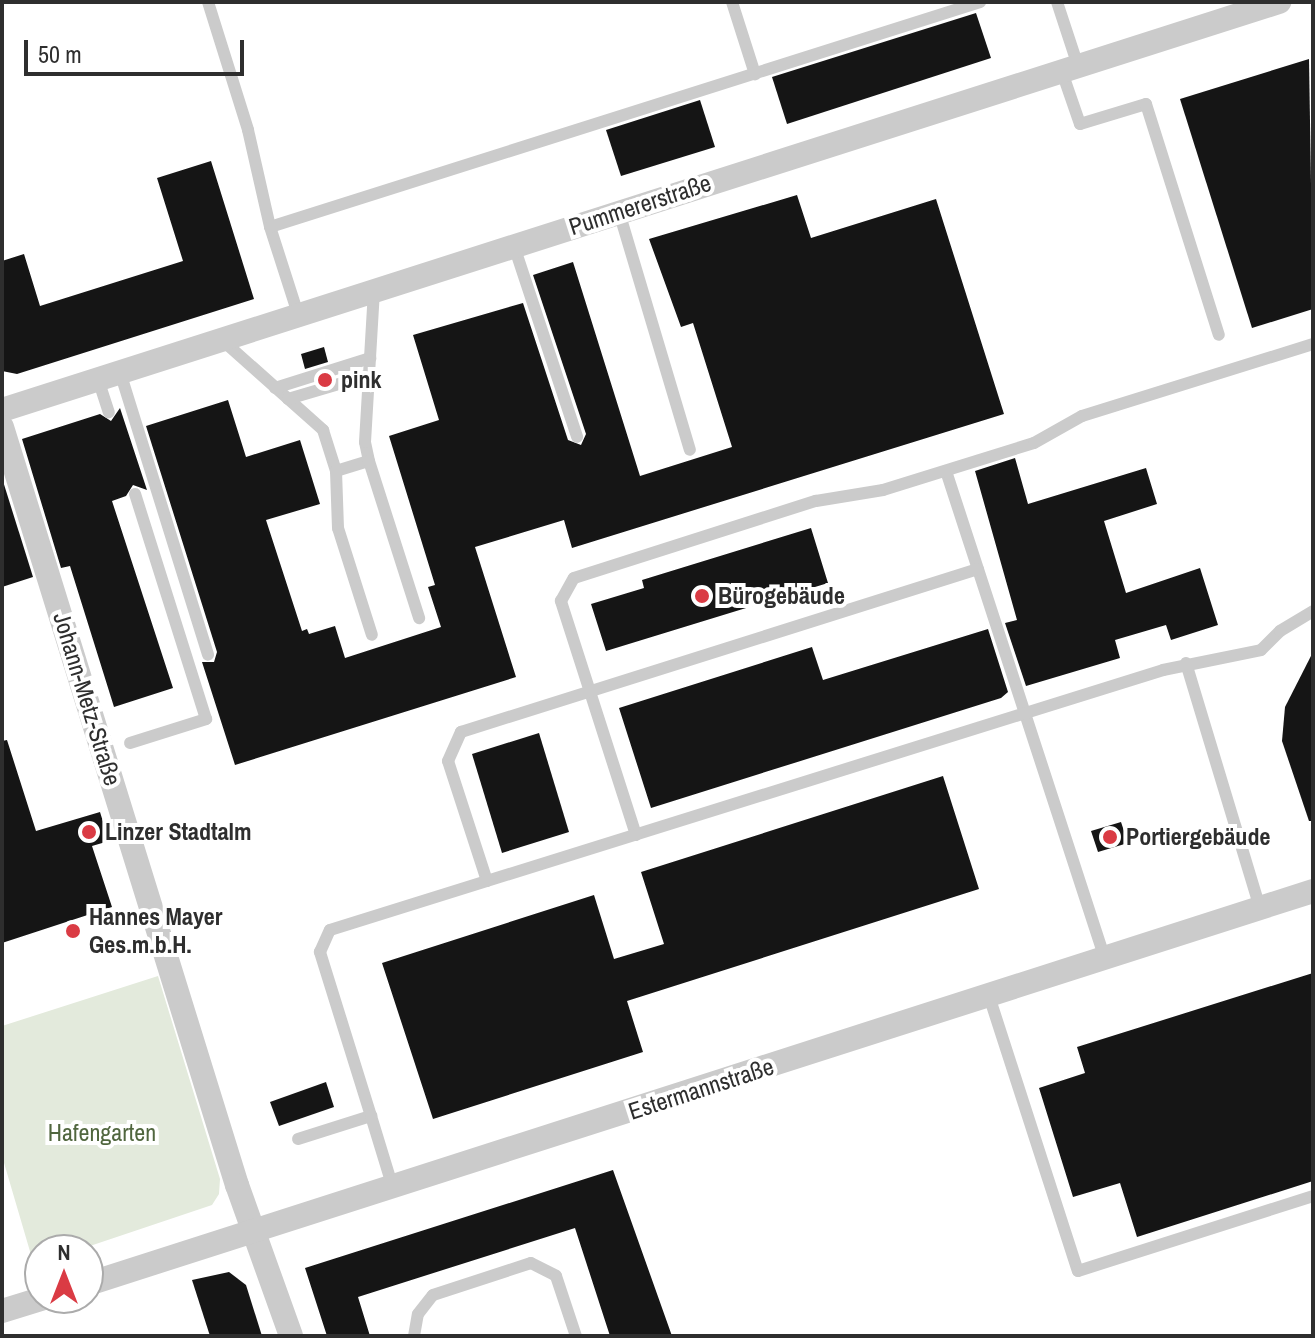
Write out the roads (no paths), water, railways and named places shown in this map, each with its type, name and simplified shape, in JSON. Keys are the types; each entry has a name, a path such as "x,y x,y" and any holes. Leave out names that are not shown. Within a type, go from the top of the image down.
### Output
{"street":[{"name":"Pummererstraße","path":"2,410 1279,2"},
{"name":"Johann-Metz-Straße","path":"2,427 255,1231 291,1336"},
{"name":"Estermannstraße","path":"104,1279 1313,891"},
{"path":"2,1311 24,1304"}],"lane":[{"path":"208,2 248,130 270,227 298,314"},
{"path":"732,2 755,74"},
{"path":"270,227 980,2"},
{"path":"1057,2 1080,124 1146,104 1219,335"},
{"path":"619,212 690,450"},
{"path":"514,246 577,437"},
{"path":"374,291 365,442 419,618"},
{"path":"221,339 323,430 336,471 338,528 372,635"},
{"path":"636,835 561,601 574,578 816,501 883,490 946,471 1034,443 1082,416 1313,344"},
{"path":"275,388 370,358"},
{"path":"109,375 109,412"},
{"path":"109,375 208,655"},
{"path":"288,399 369,375"},
{"path":"336,471 369,461"},
{"path":"946,471 1105,959"},
{"path":"130,743 206,719 135,494"},
{"path":"487,881 448,761 461,732 978,569"},
{"path":"393,1188 320,952 330,930 1186,663 1261,650 1280,631 1313,611"},
{"path":"1186,663 1260,908"},
{"path":"989,996 1078,1271 1313,1196"},
{"path":"298,1139 371,1116"},
{"path":"414,1336 418,1314 433,1295 531,1263 556,1276 576,1336"}],"place":[{"name":"pink","path":"325,380"},
{"name":"Bürogebäude","path":"702,596"},
{"name":"Linzer Stadtalm","path":"89,832"},
{"name":"Portiergebäude","path":"1110,837"},
{"name":"Hannes Mayer Ges.m.b.H.","path":"73,931"}],"park label":[{"name":"Hafengarten","path":"102,1133"}]}
